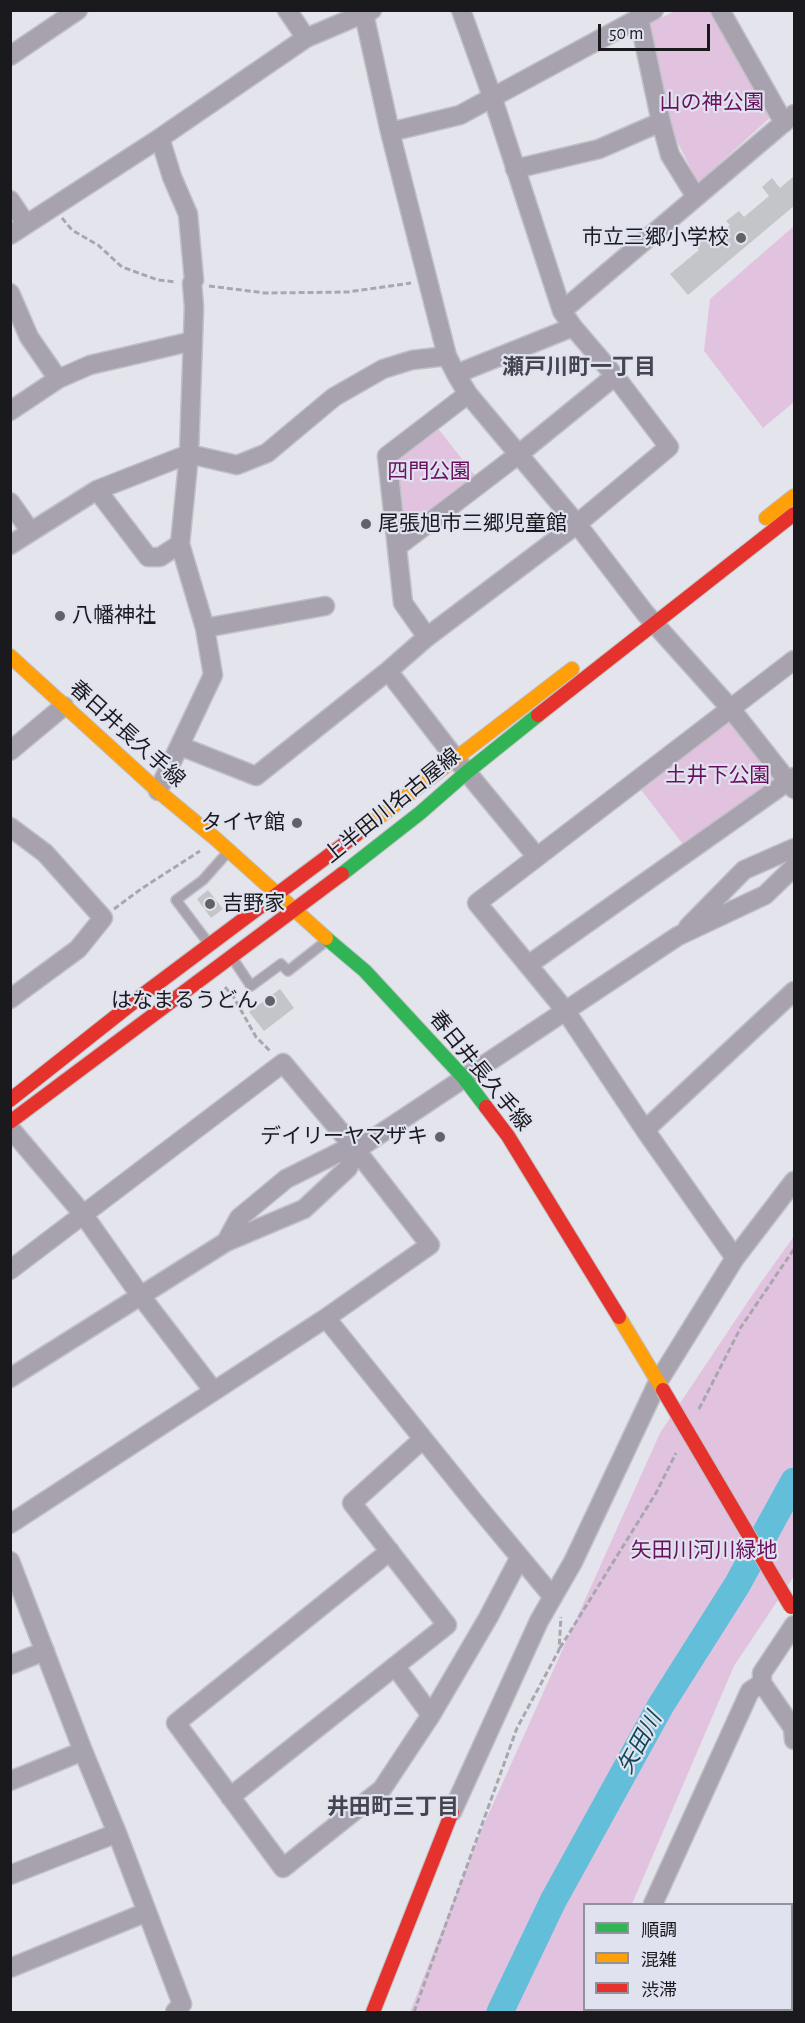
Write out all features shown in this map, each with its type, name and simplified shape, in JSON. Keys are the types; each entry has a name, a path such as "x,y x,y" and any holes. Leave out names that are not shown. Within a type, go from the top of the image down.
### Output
{"main road":[{"path":"757,525 795,496"},
{"name":"上半田川名古屋線","path":"10,1100 149,990 461,765 648,616 795,514"},
{"name":"春日井長久手線","path":"10,656 158,791 366,970 464,1078 508,1136 660,1386 793,1615"},
{"name":"上半田川名古屋線","path":"10,1122 232,957 420,813 461,765 579,664"},
{"path":"373,2013 452,1812"}],"street":[{"path":"10,56 78,10"},
{"path":"287,10 306,38"},
{"path":"180,746 256,776 427,638 577,524 669,447 562,310 493,99 461,10"},
{"path":"562,310 789,118 720,10"},
{"path":"10,235 160,138 306,38 360,13 447,356 456,374 468,394 577,524 648,616 792,782 528,965"},
{"path":"390,132 460,116 647,14 661,122 670,155 696,198"},
{"path":"515,169 599,149 661,122"},
{"path":"158,791 213,675 206,628 180,544 189,454 194,307 188,214 172,177 160,138"},
{"path":"10,200 26,224"},
{"path":"10,293 29,338 58,379"},
{"path":"456,374 573,327"},
{"path":"10,411 58,379 90,365 193,341"},
{"path":"10,545 97,490 189,454 237,465 267,453 334,397 383,369 412,360 447,356"},
{"path":"397,547 519,454 615,376"},
{"path":"427,638 403,603 387,456 468,394"},
{"path":"97,490 148,557 160,557 180,544"},
{"path":"10,502 31,532"},
{"path":"206,628 325,606"},
{"path":"735,1258 645,1130 566,1010 477,903 795,660"},
{"path":"388,671 537,857"},
{"path":"10,751 64,706"},
{"path":"10,999 78,949 103,918 45,853 15,837"},
{"path":"678,936 744,870 795,848"},
{"path":"10,1378 226,1242 304,1209 348,1168 357,1150 678,936 765,895 795,867"},
{"path":"645,1130 795,991"},
{"path":"10,1270 283,1063 357,1150 430,1245 326,1318 10,1524"},
{"path":"10,1128 83,1214 140,1295 213,1390"},
{"path":"226,1242 239,1218 286,1179 344,1150 357,1150"},
{"path":"452,1812 539,1622 557,1604 573,1562 660,1386 735,1258 795,1180"},
{"path":"326,1318 557,1604"},
{"path":"230,1797 447,1625 352,1503 423,1439"},
{"path":"390,1551 177,1723 283,1868 382,1789 432,1715 520,1557"},
{"path":"10,1561 182,2004 175,2013"},
{"path":"793,1615 762,1672 762,1683 793,1728 795,1740"},
{"path":"10,1665 45,1651"},
{"path":"395,1666 432,1715"},
{"path":"654,1903 750,1690 762,1683"},
{"path":"10,1781 84,1751"},
{"path":"10,1875 117,1833"},
{"path":"10,1968 147,1912"},
{"path":"773,2011 795,2012"}],"lane":[{"path":"210,946 176,900 203,880 229,851"},
{"path":"232,957 251,986 281,964 288,971 328,939"}],"path":[{"path":"53,208 72,230 98,245 122,267 158,280 265,293 348,292 429,280"},
{"path":"103,918 141,889 217,840"},
{"path":"212,971 233,996 256,1037 270,1052 282,1059 283,1063"},
{"path":"414,2013 517,1728 559,1650 557,1604"}],"green space":[{"name":"山の神公園","path":"675,11 711,11 774,114 698,183 666,119 648,24"},
{"path":"794,226 794,402 763,428 704,351 710,299"},
{"name":"四門公園","path":"436,426 477,478 401,537 391,457"},
{"name":"土井下公園","path":"730,718 779,779 685,847 638,786"},
{"name":"矢田川河川緑地","path":"794,1236 794,1576 734,1666 632,1903 583,1903 583,2011 609,2012 410,2012 480,1833 660,1433"}],"building":[{"path":"794,176 794,206 688,295 670,274 699,250 690,240 701,231 710,242 730,225 726,221 739,211 744,217 769,196 762,187 772,178 780,188"},
{"name":"吉野家","path":"208,890 223,909 211,918 197,899"},
{"path":"280,989 294,1008 264,1031 249,1012"}],"waterway":[{"name":"矢田川","path":"500,2012 553,1901 661,1705 737,1585 794,1481"}],"traffic: fast":[{"path":"342,874 538,715"},
{"path":"326,938 365,971 464,1078 486,1107"}],"traffic: slow":[{"path":"766,518 794,496"},
{"path":"10,656 158,791 217,840 326,938"},
{"path":"356,835 572,669"},
{"path":"619,1317 663,1390"}],"traffic: jam":[{"path":"538,715 794,514"},
{"path":"10,1100 149,990 356,835"},
{"path":"10,1122 342,874"},
{"path":"486,1107 508,1136 619,1317"},
{"path":"663,1390 791,1607"},
{"path":"373,2012 452,1812"}],"place":[{"name":"市立三郷小学校","path":"741,238"},
{"name":"尾張旭市三郷児童館","path":"366,524"},
{"name":"八幡神社","path":"60,616"},
{"name":"タイヤ館","path":"297,823"},
{"name":"吉野家","path":"210,904"},
{"name":"はなまるうどん","path":"270,1001"},
{"name":"デイリーヤマザキ","path":"440,1137"}],"district":[{"name":"瀬戸川町一丁目","path":"579,367"},
{"name":"井田町三丁目","path":"393,1807"}]}
